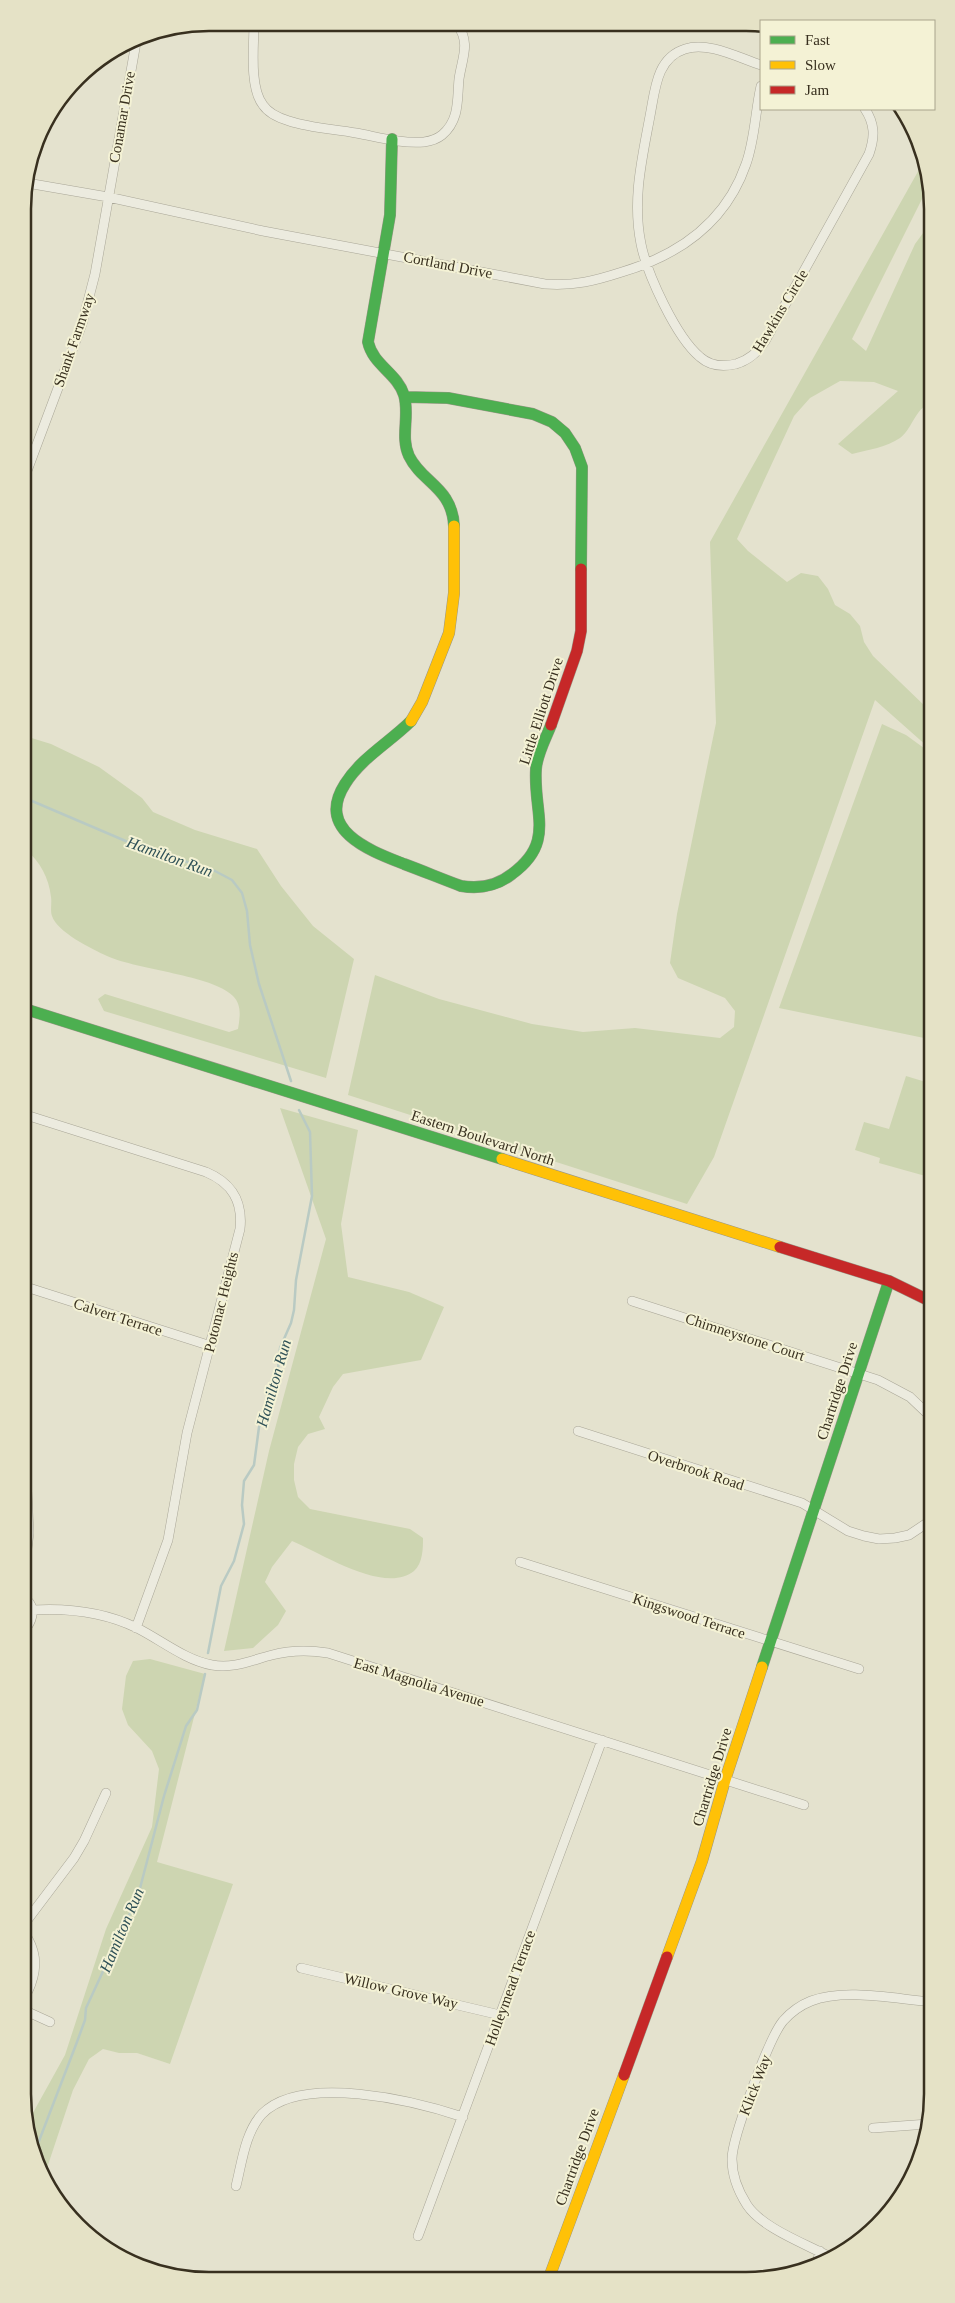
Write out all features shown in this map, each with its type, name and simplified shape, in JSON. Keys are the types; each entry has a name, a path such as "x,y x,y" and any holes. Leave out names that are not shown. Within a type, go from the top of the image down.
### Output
{"street":[{"path":"254,32 256,89 262,104 268,111 299,124 392,139 424,142 434,140 450,125 458,108 460,75 466,46 465,38 461,32"},
{"name":"Hawkins Circle","path":"760,66 706,47 694,47 675,54 661,69 637,195 641,244 646,265 672,318 700,358 717,366 730,365 751,358 765,341 869,154 873,143 874,131 872,121 866,110"},
{"name":"Conamar Drive","path":"108,197 135,48"},
{"name":"Cortland Drive","path":"33,185 108,197 263,231 544,284 564,285 593,281 646,265 685,244 715,218 731,195 746,165 752,143 760,90"},
{"name":"Little Elliott Drive","path":"392,139 390,215 368,333 369,351 374,360 396,380 405,397 408,408 405,443 407,450 416,467 436,485 451,510 454,523 451,615 449,632 418,711 412,720 343,787 338,804 338,817 347,835 361,846 461,886 476,888 498,884 515,873 535,854 538,846 540,824 535,781 536,766 577,651 581,631 582,467 574,445 567,434 544,418 448,398 405,397"},
{"name":"Shank Farmway","path":"31,460 86,312 108,197"},
{"name":"Eastern Boulevard North","path":"31,1011 889,1281 924,1298"},
{"name":"Potomac Heights","path":"31,1117 206,1172 228,1184 239,1204 241,1217 211,1346 187,1433 168,1540 136,1628"},
{"name":"Chartridge Drive","path":"554,2272 702,1861 725,1780 772,1642 889,1281"},
{"name":"Calvert Terrace","path":"31,1290 211,1346"},
{"name":"Chimneystone Court","path":"632,1301 858,1373 895,1388 910,1397 924,1410"},
{"name":"Overbrook Road","path":"578,1432 802,1504 848,1531 879,1539 909,1535 924,1525"},
{"name":"Kingswood Terrace","path":"520,1562 859,1669"},
{"path":"31,1607 33,1610 31,1620"},
{"name":"East Magnolia Avenue","path":"33,1610 82,1611 101,1615 136,1628 163,1644 212,1665 229,1666 247,1663 291,1651 310,1650 328,1654 804,1805"},
{"name":"Holleymead Terrace","path":"418,2236 602,1740"},
{"path":"31,1915 74,1858 106,1793"},
{"path":"31,1946 36,1959 31,1982"},
{"name":"Willow Grove Way","path":"302,1968 500,2015"},
{"name":"Klick Way","path":"823,2253 761,2220 748,2207 733,2176 734,2141 772,2040 783,2022 796,2009 810,2001 846,1995 924,2001"},
{"path":"31,2013 50,2022"},
{"path":"236,2186 249,2136 255,2124 263,2114 285,2100 322,2094 373,2095 428,2105 462,2117"},
{"path":"873,2128 921,2125"},
{"path":"819,2256 820,2251"}],"green space":[{"path":"919,170 923,197 852,339 866,351 915,244 924,232 924,407 900,438 883,446 852,454 838,444 898,391 874,382 840,381 810,398 794,416 737,539 748,551 787,582 801,573 818,576 828,589 835,605 850,614 860,626 864,642 873,656 924,705 924,743 875,700 714,1157 687,1204 348,1095 375,975 439,999 532,1024 583,1032 635,1028 720,1038 734,1027 735,1011 725,998 678,978 670,963 677,914 716,723 710,542"},
{"path":"882,724 906,735 924,748 924,1038 779,1008"},
{"path":"31,738 51,744 99,767 142,798 153,812 195,830 257,849 281,886 313,926 354,959 326,1078 104,1011 98,999 105,994 229,1032 238,1029 240,1016 238,1003 233,996 223,989 192,978 120,961 93,949 68,934 55,922 51,914 50,890 46,877 31,855"},
{"path":"906,1076 924,1081 924,1176 879,1163 880,1158 855,1150 864,1122 889,1129"},
{"path":"280,1108 358,1130 341,1224 348,1277 409,1292 444,1307 421,1360 343,1374 333,1387 319,1417 325,1429 308,1434 298,1447 294,1464 294,1480 298,1497 310,1509 410,1529 423,1538 423,1551 421,1560 414,1571 402,1577 387,1578 353,1570 292,1541 272,1567 265,1582 286,1611 278,1625 253,1648 224,1651 269,1451 326,1239"},
{"path":"150,1659 205,1674 157,1862 233,1884 170,2064 137,2053 119,2053 103,2049 89,2059 73,2090 47,2167 37,2139 33,2113 65,2055 106,1929 152,1827 159,1769 152,1751 128,1725 122,1709 126,1676 133,1661"}],"waterway":[{"name":"Hamilton Run","path":"31,801 135,845 215,871 232,880 242,893 247,911 250,945 259,984 291,1081"},
{"name":"Hamilton Run","path":"208,1653 221,1586 234,1561 244,1524 242,1505 244,1481 254,1465 259,1427 265,1413 273,1378 278,1369 280,1348 291,1323 294,1310 296,1280 312,1196 310,1132 299,1110"},
{"name":"Hamilton Run","path":"38,2143 85,2020 86,2008 138,1896 164,1796 186,1726 197,1710 205,1674"}],"traffic: fast":[{"path":"392,139 390,215 368,342 375,357 401,387 404,395 406,403 405,441 409,456 421,473 448,502 454,526"},
{"path":"405,397 448,398 533,414 552,422 565,433 575,448 582,467 581,569"},
{"path":"411,721 359,766 345,784 338,800 337,814 342,827 351,837 377,853 461,886 474,887 488,886 506,878 526,862 534,850 539,826 536,769 540,752 551,725"},
{"path":"31,1011 502,1159"},
{"path":"762,1667 889,1281"}],"traffic: slow":[{"path":"411,721 422,702 449,633 454,593 454,526"},
{"path":"502,1159 780,1247"},
{"path":"667,1957 702,1861 725,1780 762,1667"},
{"path":"551,2272 624,2075"}],"traffic: jam":[{"path":"551,725 577,651 581,631 581,569"},
{"path":"780,1247 889,1281 924,1298"},
{"path":"624,2075 667,1957"}]}
